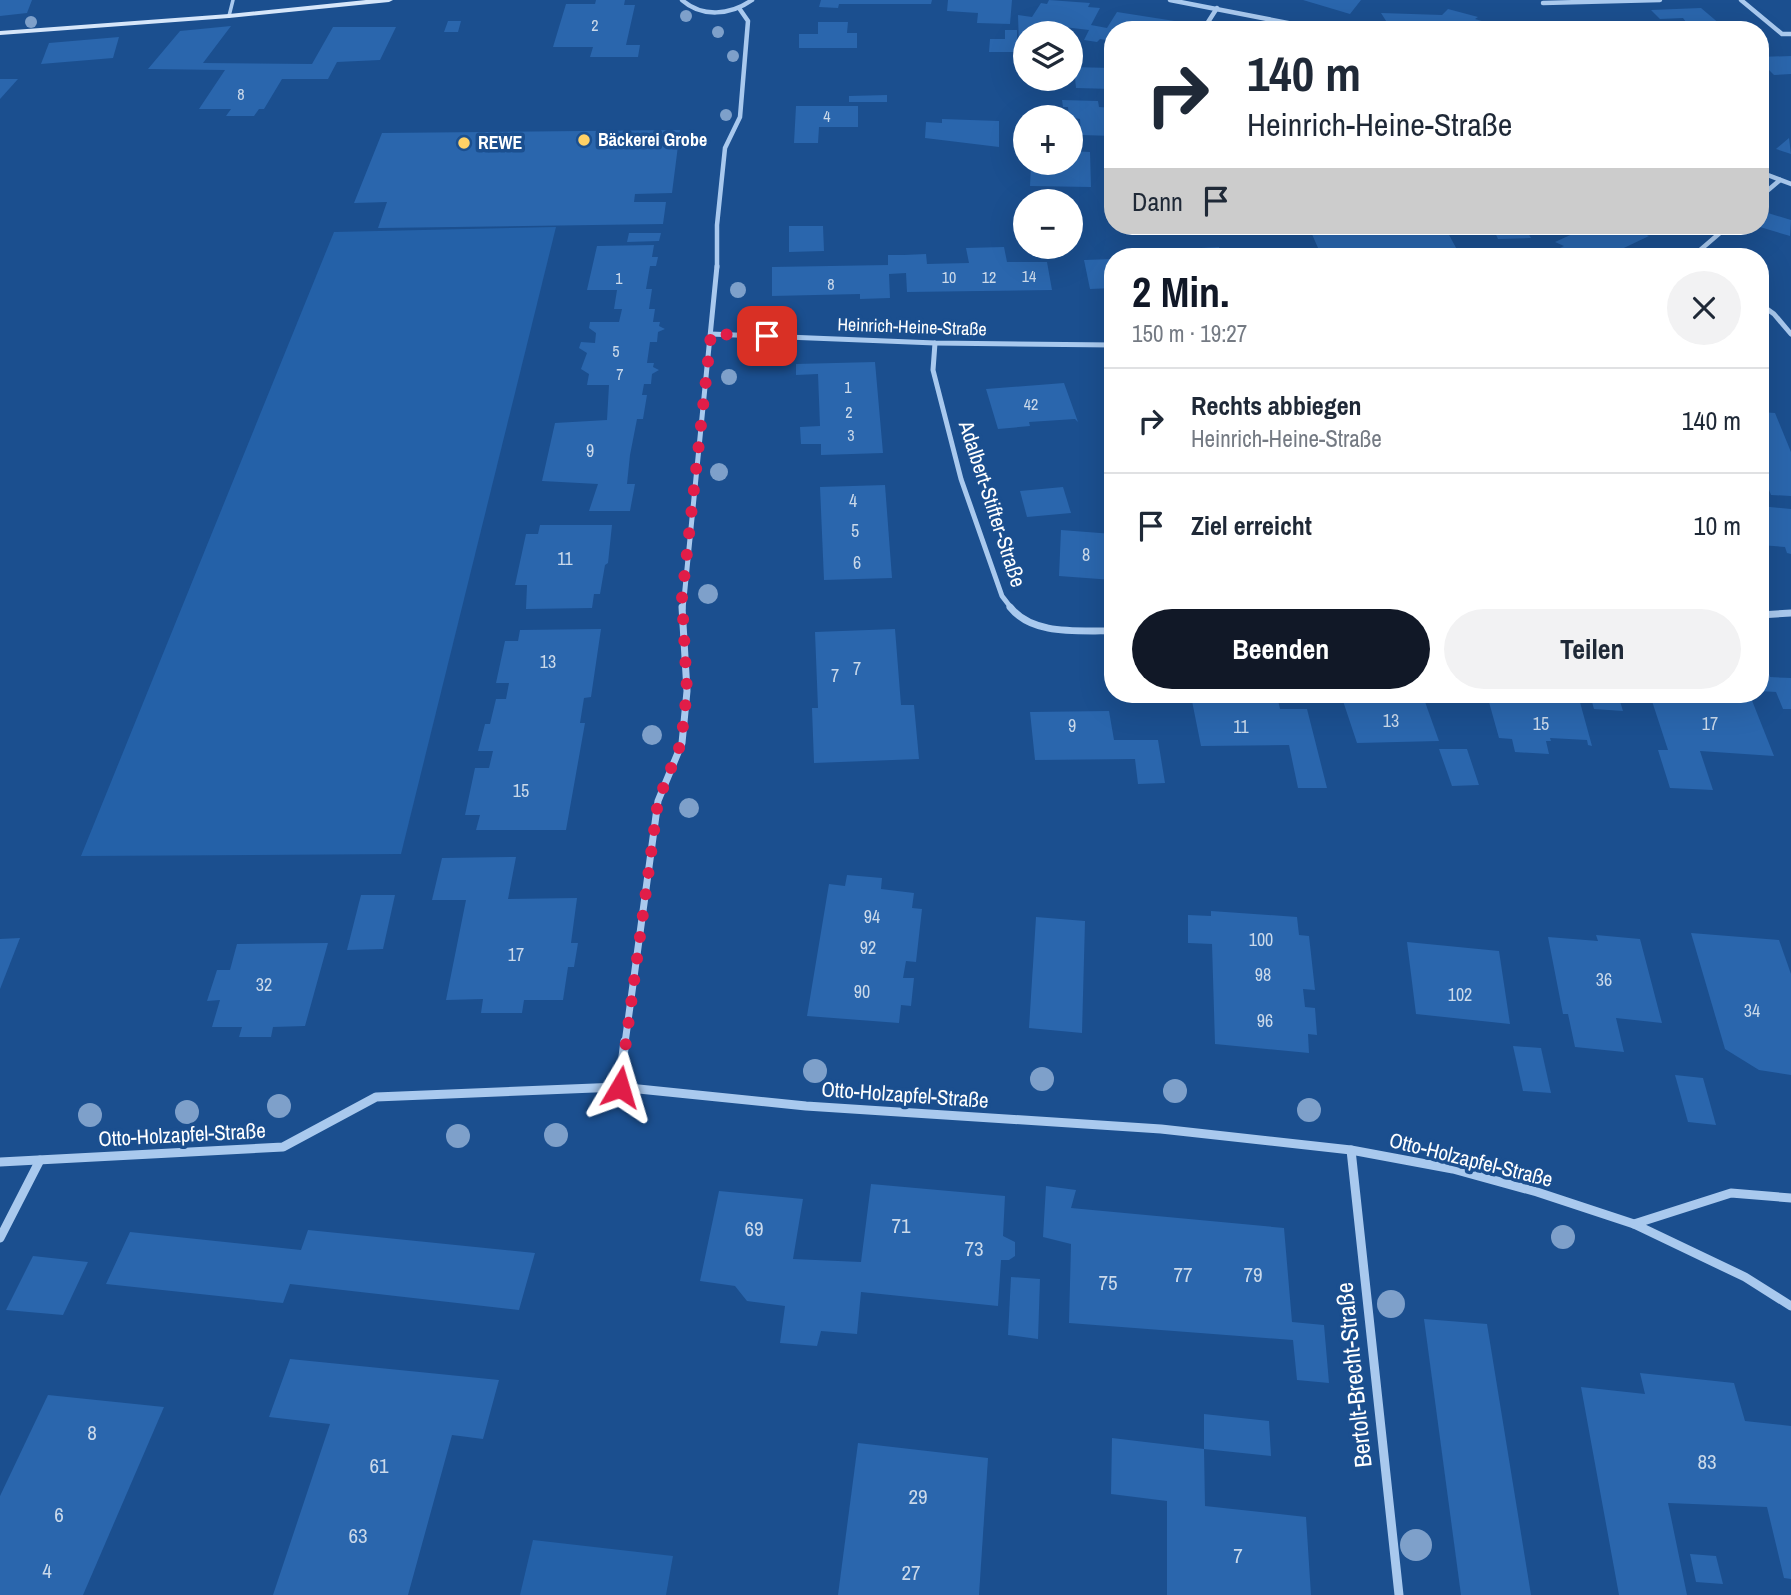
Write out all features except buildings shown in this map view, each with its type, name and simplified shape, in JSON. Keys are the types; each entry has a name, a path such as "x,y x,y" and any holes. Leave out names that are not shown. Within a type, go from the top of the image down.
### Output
{"main road":[{"path":"0,33 229,16 389,0"}],"street":[{"path":"682,0 703,11 739,8 752,0"},
{"path":"1170,0 1280,21"},
{"path":"1543,3 1660,0"},
{"path":"1741,0 1766,21"},
{"path":"620,1087 658,801 681,743 687,691 682,598 717,287 717,225 725,148 740,117 748,21 739,8"},
{"path":"1209,21 1217,8"},
{"path":"1769,23 1782,34 1791,34"},
{"path":"1769,176 1791,184"},
{"path":"1769,189 1780,180"},
{"path":"1702,248 1718,235"},
{"path":"1769,310 1791,334"},
{"name":"Heinrich-Heine-Straße","path":"711,334 934,343 1104,345"},
{"name":"Adalbert-Stifter-Straße","path":"934,343 933,370 961,479 1002,596 1020,619 1054,629 1104,631"},
{"path":"1769,614 1791,613"},
{"name":"Otto-Holzapfel-Straße","path":"0,1162 283,1147 376,1097 620,1087 806,1106 1161,1129 1351,1150 1452,1169 1634,1224 1745,1278 1791,1306"},
{"name":"Bertolt-Brecht-Straße","path":"1351,1150 1399,1595"},
{"path":"0,1238 40,1160"},
{"path":"1634,1224 1731,1193 1791,1198"}],"lane":[{"path":"229,16 233,0"}],"shaded area":[{"path":"556,227 401,854 81,856 334,232"},
{"path":"533,1540 673,1556 666,1595 520,1595"}],"place":[{"name":"Bäckerei Grobe","path":"584,140"},
{"name":"REWE","path":"464,143"}],"route":[{"path":"620,1087 658,801 681,743 687,691 682,598 711,334 767,336"}]}
